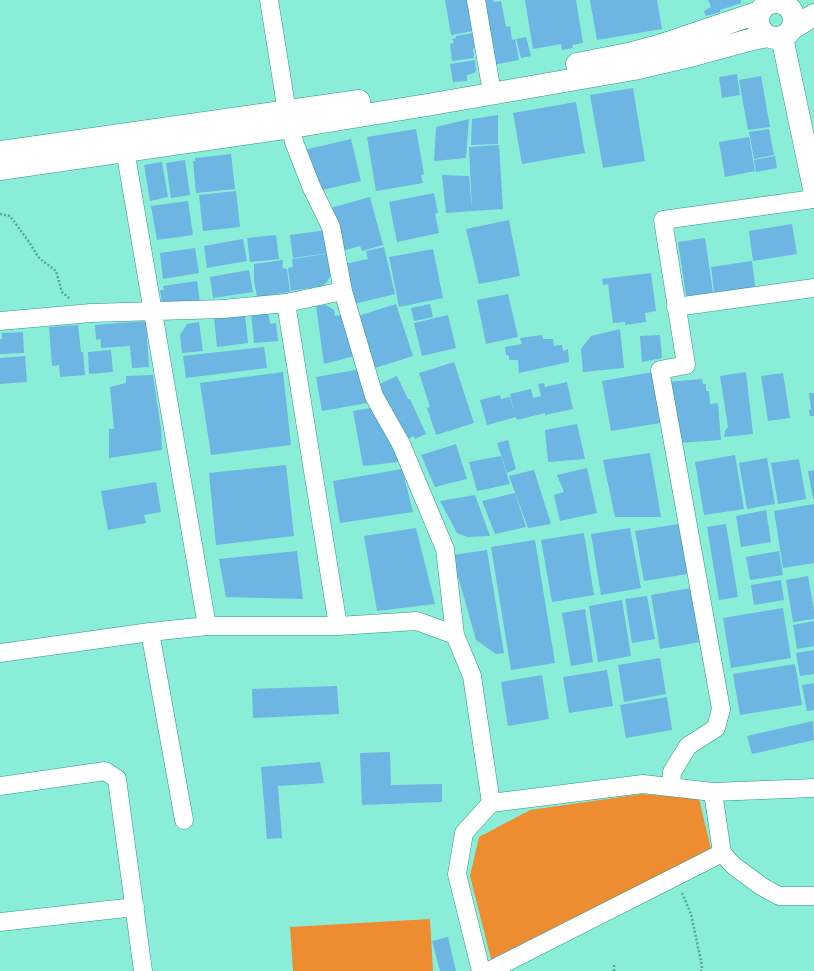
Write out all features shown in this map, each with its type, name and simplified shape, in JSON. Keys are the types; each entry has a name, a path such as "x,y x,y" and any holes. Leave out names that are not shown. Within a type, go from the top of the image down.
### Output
{"main road":[{"path":"0,169 124,143 289,119 435,104 634,69 779,3 788,6 794,14 794,24 781,34 761,30 758,21 779,3"},
{"path":"289,119 599,60 667,53 781,34 814,15"},
{"path":"781,34 814,189"},
{"path":"0,152 124,143"}],"street":[{"path":"269,0 294,142 311,186 331,227 343,291 374,396 401,444 445,549 455,635 472,676 491,803"},
{"path":"476,0 490,81"},
{"path":"124,143 207,626"},
{"path":"671,786 672,772 688,746 716,728 722,709 660,370 686,365 663,220 814,199"},
{"path":"676,307 814,288"},
{"path":"0,321 91,313 222,309 286,303 343,291"},
{"path":"286,303 338,626"},
{"path":"0,653 150,632 207,626 338,626 417,621 455,635"},
{"path":"150,632 184,820"},
{"path":"0,786 105,771 117,779 143,971"},
{"path":"480,971 456,874 464,833 491,803 643,784 713,792 814,788"},
{"path":"713,792 722,853 734,866 761,886 779,896 814,896"},
{"path":"489,971 722,853"},
{"path":"0,922 135,907"}],"path":[{"path":"0,214 10,216 39,258 56,271 62,292 91,313"},
{"path":"675,877 692,914 702,966 701,971"},
{"path":"614,965 614,971"}],"shaded area":[{"path":"642,794 699,799 711,849 491,959 470,876 479,837 530,810"},
{"path":"430,919 433,971 293,971 290,927"}],"building":[{"path":"445,0 468,0 473,31 451,35"},
{"path":"482,0 493,0 494,2 501,1 506,27 510,26 512,40 515,39 519,60 493,65"},
{"path":"525,0 576,0 583,43 572,45 573,48 562,50 561,44 533,49"},
{"path":"590,0 657,0 662,29 597,40"},
{"path":"708,0 741,0 741,3 706,16 704,11 711,7"},
{"path":"472,33 475,48 473,49 474,58 452,61 450,44 454,43 452,39 456,38 456,36"},
{"path":"526,37 531,56 521,58 516,39"},
{"path":"475,60 476,71 467,75 467,81 453,82 450,64"},
{"path":"737,74 740,95 722,98 719,77"},
{"path":"761,76 770,127 748,130 739,80"},
{"path":"633,88 645,161 603,168 590,95"},
{"path":"576,102 585,153 522,164 513,113"},
{"path":"498,115 498,144 471,145 472,119"},
{"path":"469,119 466,158 434,161 436,127"},
{"path":"416,129 424,174 421,175 423,183 376,191 367,137"},
{"path":"769,129 774,155 754,159 749,132"},
{"path":"749,137 755,171 725,177 719,142"},
{"path":"351,139 361,181 314,192 304,150"},
{"path":"499,145 503,209 472,211 469,147"},
{"path":"231,154 235,189 196,193 193,161 195,161 195,158"},
{"path":"775,156 777,168 756,172 754,160"},
{"path":"185,160 190,195 171,198 166,163"},
{"path":"162,162 168,197 150,201 144,165"},
{"path":"442,175 469,176 472,211 446,213"},
{"path":"236,191 240,227 203,231 199,195"},
{"path":"434,193 438,213 435,214 439,233 397,242 389,202"},
{"path":"370,197 383,245 362,251 360,246 342,251 330,208"},
{"path":"188,201 193,235 157,240 151,206"},
{"path":"509,220 520,276 479,284 466,229"},
{"path":"792,224 797,254 753,261 749,231"},
{"path":"327,230 330,253 293,258 290,235"},
{"path":"276,235 279,259 250,262 247,238"},
{"path":"705,238 714,299 687,302 678,242"},
{"path":"243,239 247,261 207,268 204,246"},
{"path":"384,247 395,294 354,304 345,264 368,259 366,251"},
{"path":"195,248 199,273 163,279 160,253"},
{"path":"433,249 443,298 399,307 389,257"},
{"path":"333,253 332,274 326,283 322,286 291,291 288,268 293,267 292,259"},
{"path":"283,260 282,268 287,269 290,292 257,297 254,281 254,264"},
{"path":"752,261 756,294 715,299 711,267"},
{"path":"249,270 253,292 213,298 210,277"},
{"path":"651,273 656,311 645,313 646,322 625,325 625,322 613,323 608,284 603,285 602,279"},
{"path":"197,281 200,303 163,309 160,290 164,290 163,286"},
{"path":"508,294 518,337 486,344 477,300"},
{"path":"396,304 413,356 375,368 358,316"},
{"path":"430,304 433,317 414,321 411,308"},
{"path":"326,305 334,310 335,316 343,315 358,355 324,364 316,306"},
{"path":"268,310 270,324 276,323 278,341 254,343 251,312"},
{"path":"245,314 248,343 217,347 214,317"},
{"path":"448,315 456,348 422,356 414,323"},
{"path":"146,321 149,367 132,368 130,346 101,348 101,339 96,340 95,325"},
{"path":"199,322 203,351 182,353 180,335 187,324"},
{"path":"78,325 81,352 83,352 85,375 60,377 59,365 52,366 49,327"},
{"path":"620,329 624,368 583,372 581,349 591,336"},
{"path":"23,332 24,353 0,354 0,339 2,339 2,333"},
{"path":"542,335 543,339 553,339 554,346 562,345 563,351 568,349 569,362 519,373 518,360 509,360 509,356 506,355 505,347 522,344 520,338"},
{"path":"660,335 662,358 642,362 640,336"},
{"path":"264,347 267,368 186,378 183,356"},
{"path":"111,350 113,372 89,374 88,352"},
{"path":"25,356 27,382 0,384 0,358"},
{"path":"454,362 474,423 436,435 427,408 430,407 419,373"},
{"path":"361,369 367,403 322,411 316,377"},
{"path":"283,372 291,445 211,455 200,383"},
{"path":"653,372 661,423 611,431 602,381"},
{"path":"746,372 753,434 724,437 725,431 728,427 720,376"},
{"path":"783,373 790,418 768,421 761,376"},
{"path":"153,375 161,429 162,450 109,458 109,429 114,429 110,387 126,383 126,376"},
{"path":"397,376 408,399 410,399 426,434 415,439 414,436 405,440 377,385"},
{"path":"702,379 703,384 706,384 706,391 709,391 710,404 718,403 721,440 677,443 667,382"},
{"path":"567,382 573,409 545,415 545,413 517,420 516,417 487,425 480,400 500,395 501,399 510,397 514,412 510,394 531,389 533,398 541,396 538,384 544,383 545,387"},
{"path":"809,393 814,393 814,416 810,416 809,410 811,409"},
{"path":"376,407 397,450 398,462 363,466 353,411"},
{"path":"577,424 585,459 548,462 545,430"},
{"path":"508,440 516,469 507,473 497,443"},
{"path":"456,444 467,479 435,487 421,455"},
{"path":"650,453 661,517 615,517 603,460"},
{"path":"735,455 744,509 704,515 695,462"},
{"path":"501,456 510,484 477,491 469,462"},
{"path":"767,458 775,504 747,509 739,463"},
{"path":"799,459 806,499 778,504 771,463"},
{"path":"286,465 294,536 216,545 209,473"},
{"path":"587,468 597,513 560,521 554,495 564,492 557,475"},
{"path":"402,469 413,512 340,523 333,481"},
{"path":"534,470 551,524 528,528 509,476"},
{"path":"814,470 814,498 813,499 808,471"},
{"path":"156,482 161,512 144,515 146,523 108,530 101,491"},
{"path":"515,493 526,527 495,534 482,501"},
{"path":"475,495 490,536 467,537 457,533 440,501"},
{"path":"814,504 814,563 783,568 774,511"},
{"path":"766,510 771,542 741,547 736,516"},
{"path":"685,523 694,573 644,581 635,531"},
{"path":"726,524 738,597 719,600 707,527"},
{"path":"416,528 435,604 377,611 364,536"},
{"path":"630,528 641,588 601,595 591,534"},
{"path":"584,533 594,595 552,602 541,540"},
{"path":"535,540 555,663 511,670 491,547"},
{"path":"487,550 504,653 496,654 476,640 452,555"},
{"path":"297,551 303,599 226,597 219,559"},
{"path":"779,551 783,575 750,580 746,557"},
{"path":"808,576 814,610 814,619 793,622 786,580"},
{"path":"781,580 784,600 754,605 751,585"},
{"path":"691,588 700,642 660,649 651,595"},
{"path":"647,596 655,639 632,643 625,599"},
{"path":"622,600 631,656 598,662 589,606"},
{"path":"783,608 791,658 731,668 723,618"},
{"path":"585,609 593,662 571,666 562,613"},
{"path":"814,621 814,646 797,649 793,625"},
{"path":"814,650 814,674 800,676 796,653"},
{"path":"660,658 666,694 624,702 618,665"},
{"path":"795,664 802,705 740,715 733,674"},
{"path":"607,670 613,706 569,713 563,677"},
{"path":"542,675 549,719 508,726 501,682"},
{"path":"814,683 814,710 807,711 802,685"},
{"path":"337,686 339,714 253,718 252,689"},
{"path":"667,697 672,730 626,738 620,705"},
{"path":"813,721 814,740 752,754 747,736"},
{"path":"390,752 391,785 442,784 442,802 362,805 360,753"},
{"path":"320,762 324,783 278,786 282,838 267,839 261,767"},
{"path":"448,937 456,971 440,971 432,941"}]}
